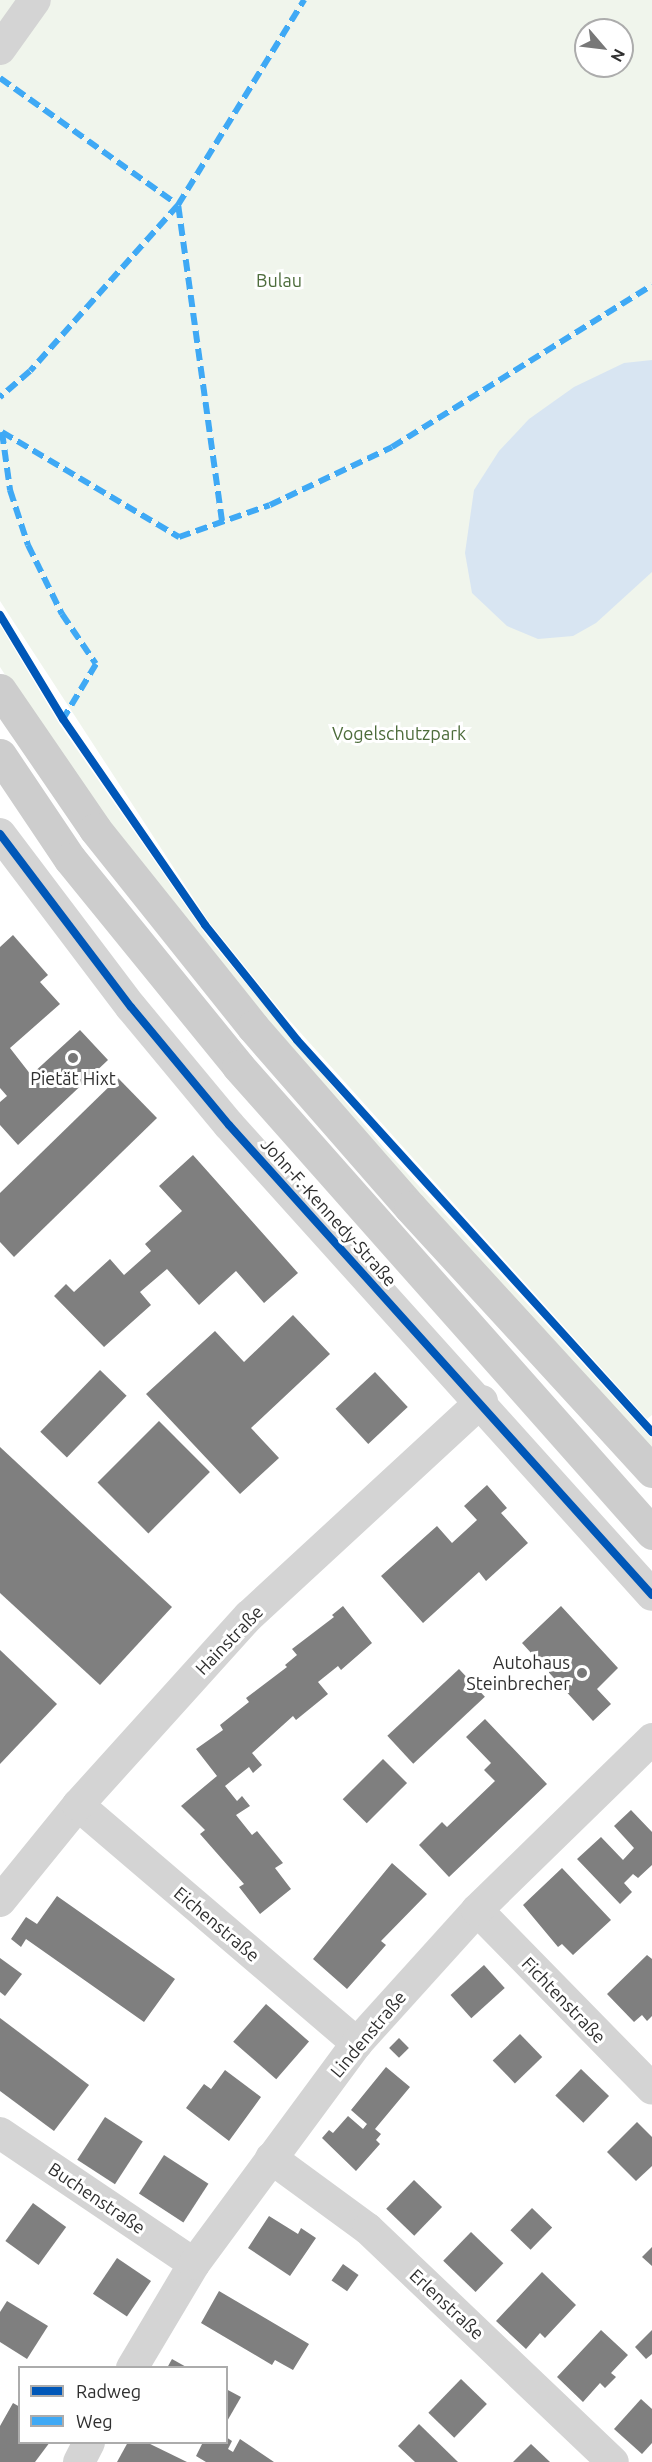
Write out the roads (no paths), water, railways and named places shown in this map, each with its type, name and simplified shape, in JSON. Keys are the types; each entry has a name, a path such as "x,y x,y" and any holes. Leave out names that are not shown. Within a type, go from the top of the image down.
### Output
{"main road":[{"path":"0,690 102,839 253,1027 418,1216 652,1471"},
{"path":"0,755 70,859 238,1066 652,1533"}],"street":[{"path":"0,49 35,0"},
{"name":"John-F.-Kennedy-Straße","path":"0,834 130,1007 222,1116 482,1401 652,1595"},
{"name":"Hainstraße","path":"0,1901 78,1805 249,1616 482,1401"},
{"name":"Lindenstraße","path":"133,2366 194,2264 357,2043 477,1910 652,1739"},
{"name":"Eichenstraße","path":"78,1805 357,2043"},
{"name":"Fichtenstraße","path":"477,1910 652,2089"},
{"name":"Buchenstraße","path":"0,2133 194,2264"},
{"name":"Erlenstraße","path":"271,2158 368,2229 613,2462"},
{"path":"79,2462 87,2444"}],"water":[{"path":"652,360 652,572 596,623 573,636 538,639 507,626 472,593 465,553 474,490 499,451 529,419 574,387 624,363"}],"place":[{"name":"Pietät Hixt","path":"73,1058"},
{"name":"Autohaus Steinbrecher","path":"582,1673"}],"park label":[{"name":"Bulau","path":"279,280"},
{"name":"Vogelschutzpark","path":"399,733"}]}
